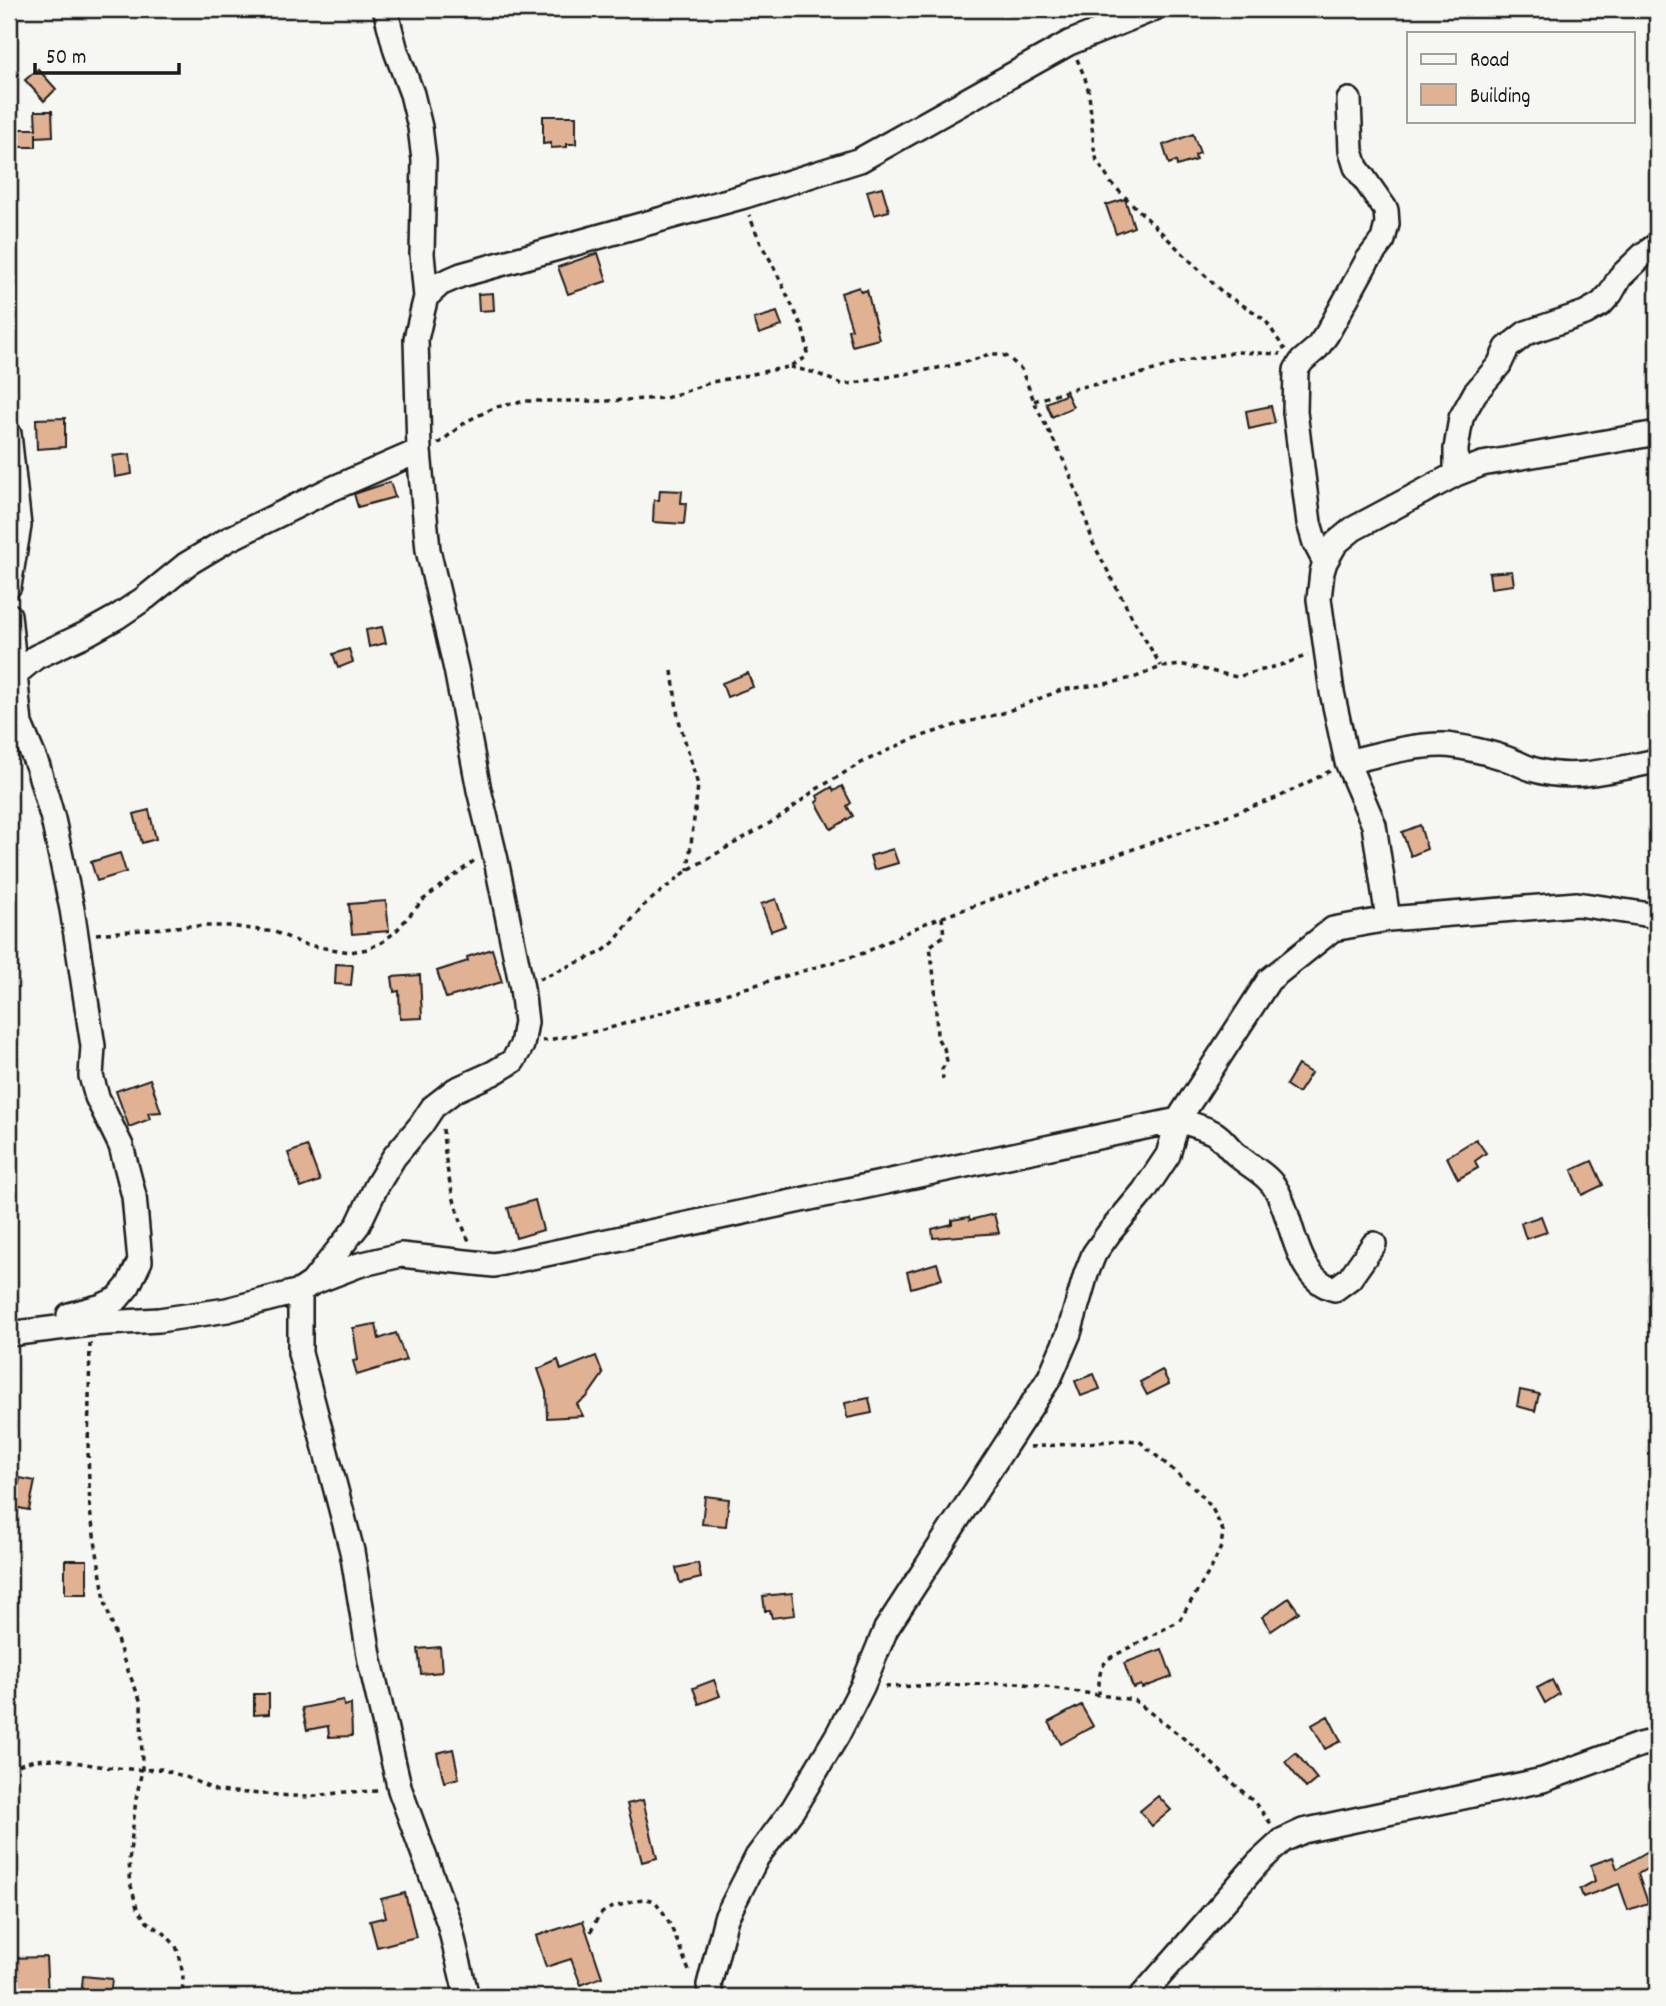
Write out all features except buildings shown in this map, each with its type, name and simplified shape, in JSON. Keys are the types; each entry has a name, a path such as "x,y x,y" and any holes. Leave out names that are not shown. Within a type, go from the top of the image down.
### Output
{"street":[{"path":"385,9 396,51 412,94 424,160 422,254 426,297 416,339 419,455 428,550 493,846 522,988 526,1022 522,1045 513,1061 455,1090 433,1107 394,1157 358,1225 305,1287 300,1353 352,1551 370,1661 400,1790 449,1923 467,1997"},
{"path":"426,297 440,284 461,275 745,196 860,160 1069,43 1153,9"},
{"path":"1325,562 1309,523 1295,412 1296,370 1327,334 1367,261 1383,240 1387,224 1386,210 1356,167 1351,150 1349,100"},
{"path":"1456,474 1456,449 1461,418 1475,393 1499,365 1507,348 1526,332 1585,313 1601,304 1620,277 1657,245"},
{"path":"1388,919 1374,825 1347,762 1332,692 1319,599 1325,562 1336,543 1353,529 1456,474 1482,464 1657,433"},
{"path":"9,434 19,526 9,586"},
{"path":"14,675 36,657 117,617 187,564 227,540 327,491 419,455"},
{"path":"9,615 15,725 38,767 53,819 76,935 93,1046 91,1076 97,1097 121,1146 134,1196 140,1261 128,1286 117,1299 103,1307 61,1318 49,1328"},
{"path":"1347,762 1410,748 1443,745 1507,758 1536,771 1566,774 1594,773 1657,761"},
{"path":"710,1991 726,1918 757,1857 793,1810 838,1734 862,1687 886,1629 1050,1377 1069,1333 1094,1254 1144,1191 1168,1155 1178,1120 1269,980 1333,929 1388,919 1577,904 1657,916"},
{"path":"9,1334 90,1324 159,1320 227,1310 305,1287 359,1265 401,1255 495,1265 1178,1120 1215,1133 1238,1156 1271,1182 1277,1189 1305,1266 1319,1281 1335,1289 1350,1278 1374,1244"},
{"path":"1141,1997 1258,1863 1283,1840 1303,1831 1543,1780 1657,1741"}],"path":[{"path":"1034,401 1185,361 1237,352 1287,354 1266,321 1224,294 1111,183 1097,160 1087,85 1069,43"},
{"path":"419,455 467,421 496,407 526,401 666,398 712,382 788,367 805,358 808,349 802,327 751,222 745,196"},
{"path":"788,367 816,373 843,385 949,366 989,354 1008,356 1021,369 1065,463 1093,543 1161,667"},
{"path":"522,988 601,951 612,943 643,906 688,870 782,816 815,790 863,762 910,740 1003,713 1061,690 1111,683 1161,667 1184,665 1237,677 1284,664 1326,648"},
{"path":"672,671 678,717 698,785 688,870"},
{"path":"522,1045 603,1030 864,953 942,917 1279,797 1347,762"},
{"path":"76,935 186,926 229,926 275,933 306,945 351,952 384,942 423,900 493,846"},
{"path":"942,917 944,936 930,946 937,1038 944,1048 947,1062 942,1069 943,1079"},
{"path":"442,1100 445,1157 450,1183 459,1221 480,1264"},
{"path":"90,1324 90,1511 106,1605 141,1702 142,1770 129,1862 131,1886 137,1908 147,1922 176,1946 183,1977 182,1997"},
{"path":"1007,1443 1033,1447 1139,1441 1198,1491 1218,1519 1223,1531 1221,1547 1212,1567 1179,1621 1108,1658 1098,1674 1099,1694"},
{"path":"862,1687 1018,1683 1133,1700 1192,1744 1255,1803 1283,1840"},
{"path":"9,1768 34,1760 56,1759 105,1767 161,1769 217,1791 308,1797 345,1792 400,1790"},
{"path":"592,1932 597,1916 608,1908 644,1899 652,1900 671,1927 690,1973 710,1991"}]}
